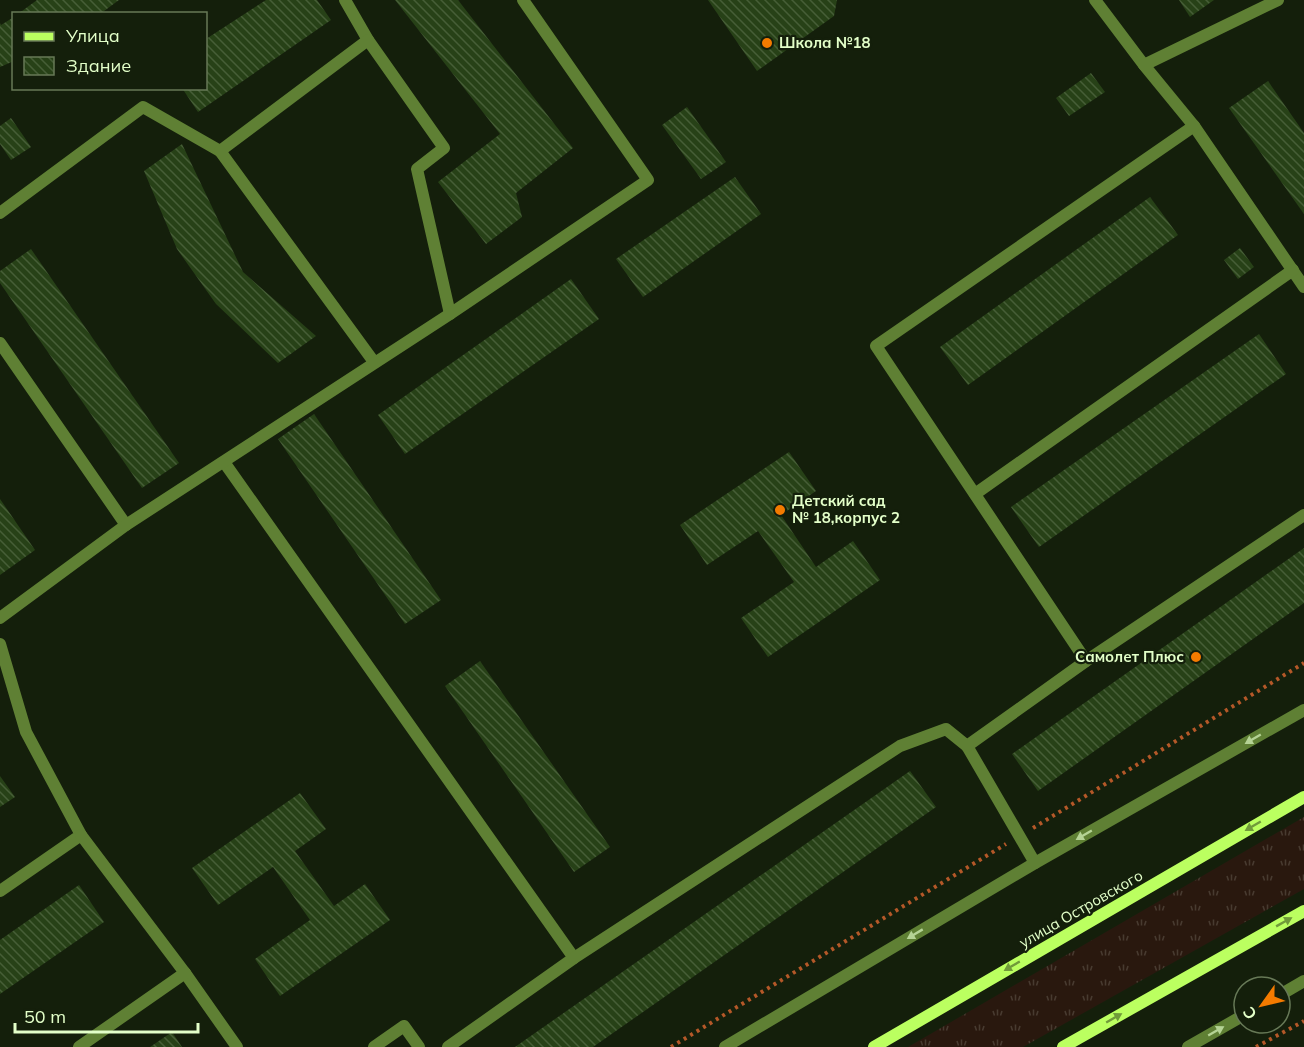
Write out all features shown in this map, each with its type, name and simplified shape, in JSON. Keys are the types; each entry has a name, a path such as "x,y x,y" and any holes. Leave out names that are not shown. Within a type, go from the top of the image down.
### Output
{"main road":[{"name":"улица Островского","path":"874,1047 1304,797"},
{"path":"1063,1047 1304,911"}],"lane":[{"path":"345,0 368,40 444,148 417,169 450,314"},
{"path":"0,618 126,525 450,314 648,180 523,0"},
{"path":"1095,0 1194,126 1304,287"},
{"path":"1144,65 1278,0"},
{"path":"220,151 368,40"},
{"path":"0,213 143,107 220,151 374,362"},
{"path":"1086,661 876,346 1194,126"},
{"path":"975,494 1293,270"},
{"path":"0,343 126,525"},
{"path":"224,462 574,958"},
{"path":"967,746 1086,661 1304,516"},
{"path":"0,644 26,732 81,835 185,973 237,1047"},
{"path":"725,1047 1035,863 1304,710"},
{"path":"448,1047 574,958 900,746 946,729 967,746 1035,863"},
{"path":"0,891 81,835"},
{"path":"79,1047 185,973"},
{"path":"1188,1047 1232,1022"},
{"path":"374,1047 404,1026 419,1047"}],"path":[{"path":"670,1047 1304,663"},
{"path":"1256,1047 1304,1021"}],"green space":[{"path":"1304,817 1304,889 1023,1047 908,1047"}],"building":[{"path":"37,0 119,0 103,12 21,12"},
{"path":"266,0 317,0 331,20 198,112 183,90 207,90 207,38"},
{"path":"395,0 458,0 573,148 516,193 522,217 486,244 438,182 500,134"},
{"name":"Школа №18","path":"708,0 837,0 834,16 757,71"},
{"path":"1179,0 1214,0 1190,17"},
{"path":"12,18 12,62 0,67 0,23 1,25"},
{"path":"1091,73 1105,92 1069,116 1056,98"},
{"path":"1268,81 1304,133 1304,214 1229,108"},
{"path":"687,107 726,162 701,179 662,125"},
{"path":"11,118 31,147 11,160 0,144 0,126"},
{"path":"182,144 243,272 316,336 278,363 216,304 177,249 144,171"},
{"path":"735,177 761,214 643,297 616,259"},
{"path":"1150,197 1178,235 968,385 940,347"},
{"path":"1240,248 1254,267 1238,279 1224,260"},
{"path":"31,249 179,463 142,488 0,283 0,271"},
{"path":"571,279 599,319 405,454 378,415"},
{"path":"1259,334 1286,374 1039,547 1011,507"},
{"path":"314,414 441,600 405,624 278,439"},
{"path":"789,452 816,491 781,515 816,567 853,541 880,580 768,657 741,618 794,582 758,531 707,565 680,525"},
{"path":"0,499 35,550 0,575"},
{"path":"1304,548 1304,603 1038,791 1012,754"},
{"path":"480,661 610,847 574,872 445,686"},
{"path":"910,771 936,807 593,1047 515,1047"},
{"path":"0,776 15,797 0,807"},
{"path":"300,793 326,829 295,851 334,906 365,884 390,920 280,996 255,959 310,920 273,867 218,905 192,868"},
{"path":"79,885 104,922 0,994 0,940"},
{"path":"172,1032 182,1047 150,1047"}],"place":[{"name":"Школа №18","path":"767,43"},
{"name":"Детский сад № 18,корпус 2","path":"780,510"},
{"name":"Самолет Плюс","path":"1196,657"}]}
